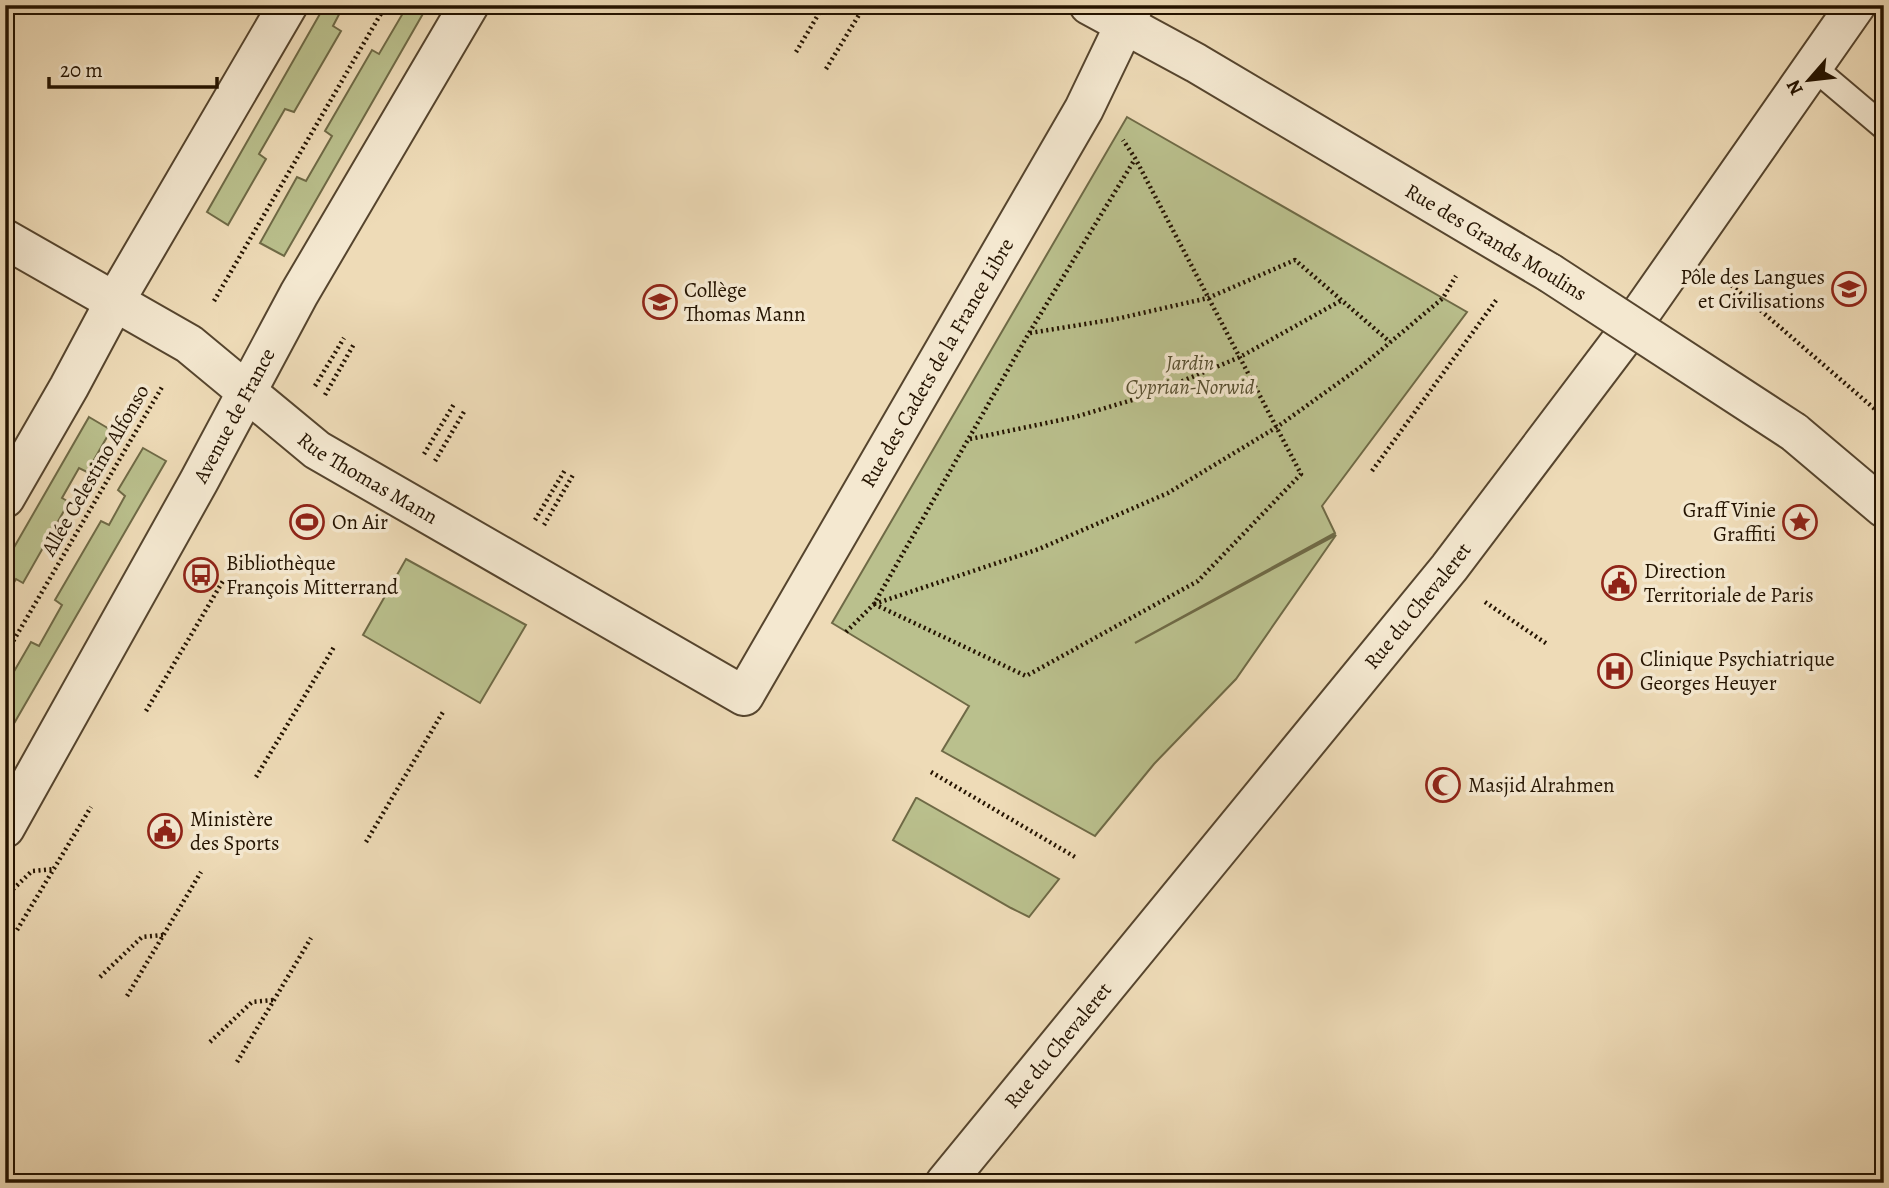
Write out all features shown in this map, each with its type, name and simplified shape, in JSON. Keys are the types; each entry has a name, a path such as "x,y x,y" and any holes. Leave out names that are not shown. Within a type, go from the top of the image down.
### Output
{"street":[{"path":"5,498 69,387 114,301 288,5"},
{"name":"Avenue de France","path":"5,828 299,294 469,5"},
{"name":"Rue des Grands Moulins","path":"1089,5 1130,15 1208,70 1551,276 1794,432 1884,508"},
{"name":"Rue du Chevaleret","path":"945,1183 1425,599 1629,330 1856,5"},
{"name":"Rue des Cadets de la France Libre","path":"744,696 1084,109 1130,15"},
{"name":"Rue Thomas Mann","path":"5,239 189,344 317,450 744,696"}],"lane":[{"path":"1813,67 1884,127"},
{"path":"1551,276 1629,330"}],"path":[{"path":"208,312 386,5"},
{"path":"796,51 824,5"},
{"path":"826,69 865,5"},
{"path":"874,604 1026,676 1198,581 1301,474 1135,158 1117,133"},
{"path":"846,632 874,604 1029,333 1135,158"},
{"path":"1029,333 1116,320 1208,298 1295,260 1390,342"},
{"path":"874,604 1039,549 1168,493 1277,427 1390,342 1443,298 1456,276"},
{"path":"1722,278 1884,417"},
{"path":"1373,471 1498,297"},
{"path":"969,439 1075,418 1149,395 1240,357 1342,300"},
{"name":"Allée Celestino Alfonso","path":"5,655 164,384"},
{"path":"146,711 223,581"},
{"path":"1482,599 1547,645"},
{"path":"256,777 334,647"},
{"path":"366,842 443,712"},
{"path":"931,772 1075,857"},
{"path":"17,930 91,807"},
{"path":"5,897 32,871 54,869"},
{"path":"127,996 201,872"},
{"path":"100,976 142,937 163,935"},
{"path":"237,1062 311,938"},
{"path":"210,1042 252,1002 274,1000"}],"green space":[{"path":"325,5 344,5 333,26 341,31 294,112 285,109 259,154 266,159 228,225 207,212"},
{"path":"403,5 428,5 284,256 260,243 297,177 306,181 332,136 325,131 372,50 379,54 406,8"},
{"name":"Jardin Cyprian-Norwid","path":"1127,117 1467,312 1322,506 1335,533 1135,643 1336,535 1236,679 1154,764 1095,836 942,751 969,706 832,623"},
{"path":"89,417 111,430 87,472 79,468 62,498 69,502 23,583 16,579 5,598 5,563"},
{"path":"143,448 166,461 5,739 5,687 31,642 39,646 62,605 55,600 101,521 109,525 125,496 118,490"},
{"path":"406,559 526,625 480,703 363,635"},
{"path":"916,798 1059,879 1029,917 1011,908 893,840"}],"place":[{"name":"Pôle des Langues et Civilisations","path":"1849,289"},
{"name":"Collège Thomas Mann","path":"660,302"},
{"name":"On Air","path":"307,522"},
{"name":"Graff Vinie Graffiti","path":"1800,522"},
{"name":"Bibliothèque François Mitterrand","path":"201,575"},
{"name":"Direction Territoriale de Paris","path":"1619,583"},
{"name":"Clinique Psychiatrique Georges Heuyer","path":"1615,671"},
{"name":"Masjid Alrahmen","path":"1443,785"},
{"name":"Ministère des Sports","path":"165,831"}]}
